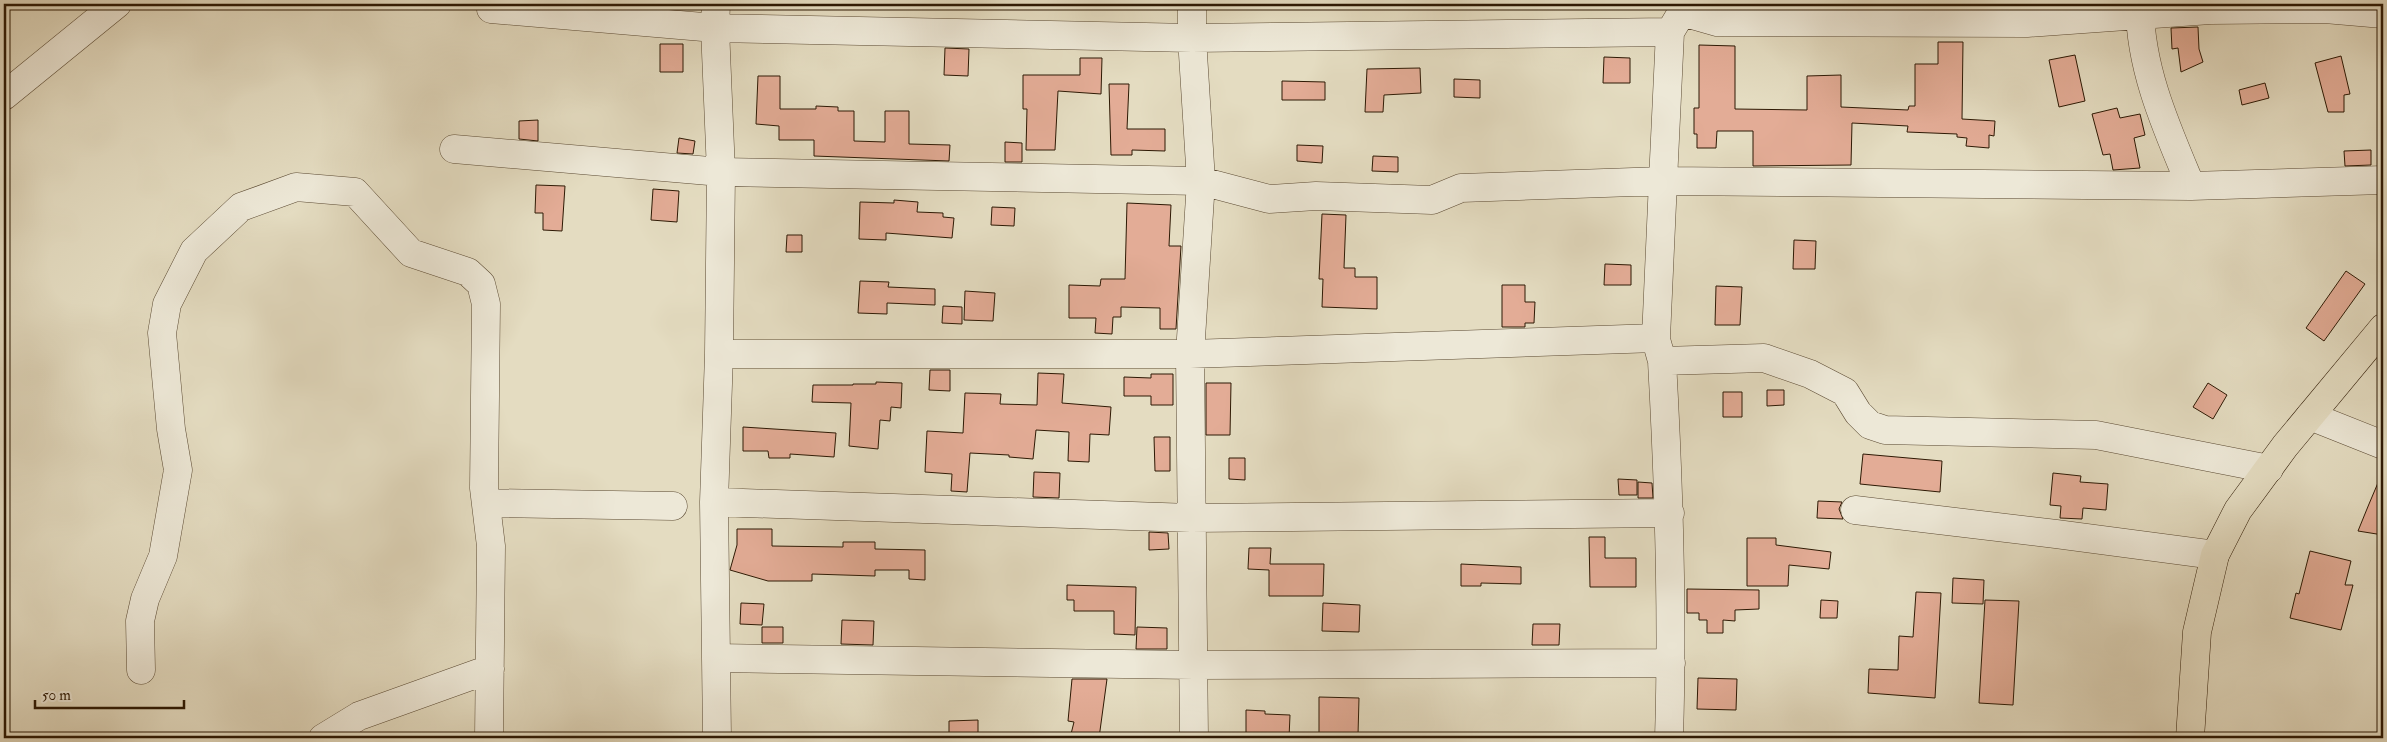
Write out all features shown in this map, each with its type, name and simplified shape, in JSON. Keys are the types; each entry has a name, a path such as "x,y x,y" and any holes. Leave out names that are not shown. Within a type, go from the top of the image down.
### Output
{"main road":[{"path":"2190,738 2197,632 2215,555 2238,510 2285,446 2383,328"}],"street":[{"path":"4,96 117,4"},
{"path":"1192,4 1192,38 1201,181 1190,354 1194,738"},
{"path":"491,9 716,16 1192,38 1677,16 1717,22 2028,23 2140,9 2315,9 2383,14"},
{"path":"2140,9 2149,73 2166,125 2191,186"},
{"path":"716,16 721,172 719,354 714,502 717,738"},
{"path":"1669,738 1671,662 1670,513 1659,350 1662,182 1677,16"},
{"path":"454,149 721,172 1201,181 1270,199 1316,196 1432,200 1461,188 1662,182 2191,186 2383,180"},
{"path":"141,670 140,621 145,599 164,556 178,470 171,429 162,333 167,304 194,251 242,207 296,186 356,192 410,253 468,272 481,284 486,304 484,488 492,546 489,738"},
{"path":"719,354 1190,354 1659,350 1764,358 1810,374 1846,392 1858,413 1870,425 1885,430 2096,435 2269,469"},
{"path":"2310,416 2383,445"},
{"path":"714,502 1191,518 1670,513"},
{"path":"486,503 673,506"},
{"path":"1855,510 2215,555"},
{"path":"716,658 1194,665 1671,662"},
{"path":"323,738 359,716 490,669"}],"building":[{"path":"2198,27 2199,49 2203,62 2181,72 2178,48 2172,49 2171,28"},
{"path":"1938,42 1963,42 1962,119 1995,121 1994,136 1989,135 1989,148 1966,146 1967,138 1957,137 1957,134 1907,132 1908,126 1852,123 1851,165 1753,166 1753,131 1717,131 1716,148 1697,148 1697,134 1694,134 1694,108 1699,108 1699,45 1735,46 1735,109 1807,110 1807,76 1841,75 1841,107 1908,110 1909,106 1915,106 1915,64 1938,64"},
{"path":"660,44 683,44 683,72 660,72"},
{"path":"945,48 969,49 968,76 944,75"},
{"path":"2075,55 2085,101 2059,107 2049,60"},
{"path":"2341,56 2350,94 2344,95 2344,112 2328,112 2315,63"},
{"path":"1604,57 1630,58 1630,83 1603,83"},
{"path":"1080,58 1102,58 1101,94 1058,91 1055,150 1026,150 1027,109 1023,109 1023,75 1080,75"},
{"path":"1420,68 1421,93 1384,95 1383,112 1365,112 1367,69"},
{"path":"758,76 780,76 780,109 816,109 816,106 838,107 838,111 854,111 854,141 885,142 885,111 909,111 909,144 950,145 949,161 814,156 814,140 779,140 779,126 756,124"},
{"path":"1454,79 1480,80 1480,98 1454,97"},
{"path":"1282,81 1325,82 1325,100 1282,100"},
{"path":"2265,83 2269,98 2242,105 2239,90"},
{"path":"1109,84 1129,84 1127,129 1165,129 1165,151 1132,150 1132,155 1111,155"},
{"path":"2117,108 2120,118 2140,114 2145,135 2134,138 2140,168 2113,170 2110,154 2103,155 2092,114"},
{"path":"538,120 538,141 519,139 519,121"},
{"path":"679,138 695,141 693,154 677,153"},
{"path":"1005,142 1022,143 1022,162 1005,162"},
{"path":"1297,145 1323,146 1322,163 1297,161"},
{"path":"2371,150 2371,165 2345,166 2344,151"},
{"path":"1373,156 1398,157 1398,172 1372,171"},
{"path":"536,185 565,186 562,231 543,230 543,213 535,213"},
{"path":"653,189 679,191 677,222 651,220"},
{"path":"894,200 918,202 917,212 943,213 943,217 954,218 952,238 886,233 886,240 859,239 860,202 894,203"},
{"path":"1127,203 1171,205 1169,246 1181,246 1176,329 1160,329 1160,308 1121,307 1121,317 1113,317 1112,334 1095,333 1096,318 1069,318 1069,285 1100,286 1101,279 1125,279"},
{"path":"992,207 1015,208 1014,226 991,225"},
{"path":"1322,214 1346,215 1344,268 1355,268 1355,277 1377,277 1377,309 1322,307 1323,279 1319,279"},
{"path":"787,235 802,235 802,252 786,252"},
{"path":"1794,240 1816,241 1815,269 1793,269"},
{"path":"1605,264 1631,265 1631,285 1604,285"},
{"path":"2346,271 2365,284 2324,341 2306,328"},
{"path":"860,281 889,282 888,287 935,289 935,305 887,303 887,314 858,313"},
{"path":"1502,285 1525,285 1525,302 1535,302 1534,323 1525,323 1525,327 1502,327"},
{"path":"1716,286 1742,287 1740,325 1715,325"},
{"path":"965,291 995,293 993,321 964,320"},
{"path":"943,306 962,307 962,324 942,323"},
{"path":"930,370 950,370 950,391 929,390"},
{"path":"1038,373 1064,374 1062,403 1111,407 1109,435 1090,434 1089,462 1068,461 1069,432 1036,430 1033,459 1009,457 1009,455 970,453 967,492 951,491 952,474 925,472 927,431 963,433 965,393 1001,394 1000,404 1037,405"},
{"path":"1151,374 1173,374 1173,405 1151,405 1151,396 1124,396 1124,377 1151,378"},
{"path":"876,382 902,383 901,408 891,407 890,421 880,420 878,449 849,446 851,403 812,402 813,385 876,384"},
{"path":"1206,383 1231,383 1230,435 1206,435"},
{"path":"2208,383 2227,395 2213,419 2193,407"},
{"path":"1767,390 1784,390 1784,405 1767,406"},
{"path":"1723,392 1742,392 1742,417 1723,417"},
{"path":"743,427 836,433 834,457 790,454 790,458 769,458 768,451 743,451"},
{"path":"1154,437 1170,437 1170,471 1155,471"},
{"path":"1863,454 1942,461 1940,492 1860,484"},
{"path":"1229,458 1245,458 1245,480 1229,479"},
{"path":"2383,471 2383,535 2358,531 2369,504"},
{"path":"1034,472 1060,473 1059,498 1033,497"},
{"path":"2053,473 2081,476 2080,482 2108,484 2106,510 2083,508 2082,519 2060,518 2061,506 2050,505"},
{"path":"1618,479 1637,480 1637,495 1619,495"},
{"path":"1638,482 1652,483 1653,498 1638,498"},
{"path":"1818,501 1842,502 1839,509 1843,519 1817,518"},
{"path":"737,529 772,529 772,546 843,547 843,542 875,542 875,549 925,550 925,580 909,579 909,570 875,570 875,576 812,574 812,581 768,581 730,570 737,545"},
{"path":"1149,532 1168,533 1169,549 1149,550"},
{"path":"1589,537 1605,537 1605,558 1636,558 1636,587 1590,587"},
{"path":"1747,538 1776,538 1776,545 1831,552 1829,569 1789,565 1788,586 1747,586"},
{"path":"1249,548 1271,548 1270,564 1324,564 1323,596 1269,596 1269,570 1248,569"},
{"path":"2310,551 2351,561 2345,585 2353,585 2341,630 2290,618 2296,593 2299,594"},
{"path":"1461,564 1521,567 1521,584 1481,583 1481,586 1461,586"},
{"path":"1953,578 1984,580 1983,604 1952,603"},
{"path":"1067,585 1136,587 1135,635 1114,634 1114,611 1074,611 1074,600 1067,600"},
{"path":"1687,589 1759,590 1759,609 1735,610 1735,621 1723,620 1723,633 1707,633 1707,620 1699,620 1699,613 1687,613"},
{"path":"1916,592 1941,593 1935,698 1868,693 1869,669 1898,670 1899,636 1913,637"},
{"path":"1821,600 1838,601 1837,618 1820,618"},
{"path":"1985,600 2019,601 2013,705 1979,703"},
{"path":"741,603 764,604 762,625 740,624"},
{"path":"1323,603 1360,605 1359,632 1322,631"},
{"path":"842,620 874,621 873,645 841,644"},
{"path":"1533,624 1560,624 1559,645 1532,645"},
{"path":"762,627 783,627 783,643 762,643"},
{"path":"1137,627 1167,628 1167,649 1136,649"},
{"path":"1698,678 1737,679 1736,710 1697,709"},
{"path":"1072,679 1107,679 1099,738 1070,738 1074,722 1068,721"},
{"path":"1319,697 1359,698 1358,735 1319,735"},
{"path":"1246,710 1265,711 1265,714 1290,715 1289,738 1246,737"},
{"path":"978,720 978,736 949,737 949,721"}]}
